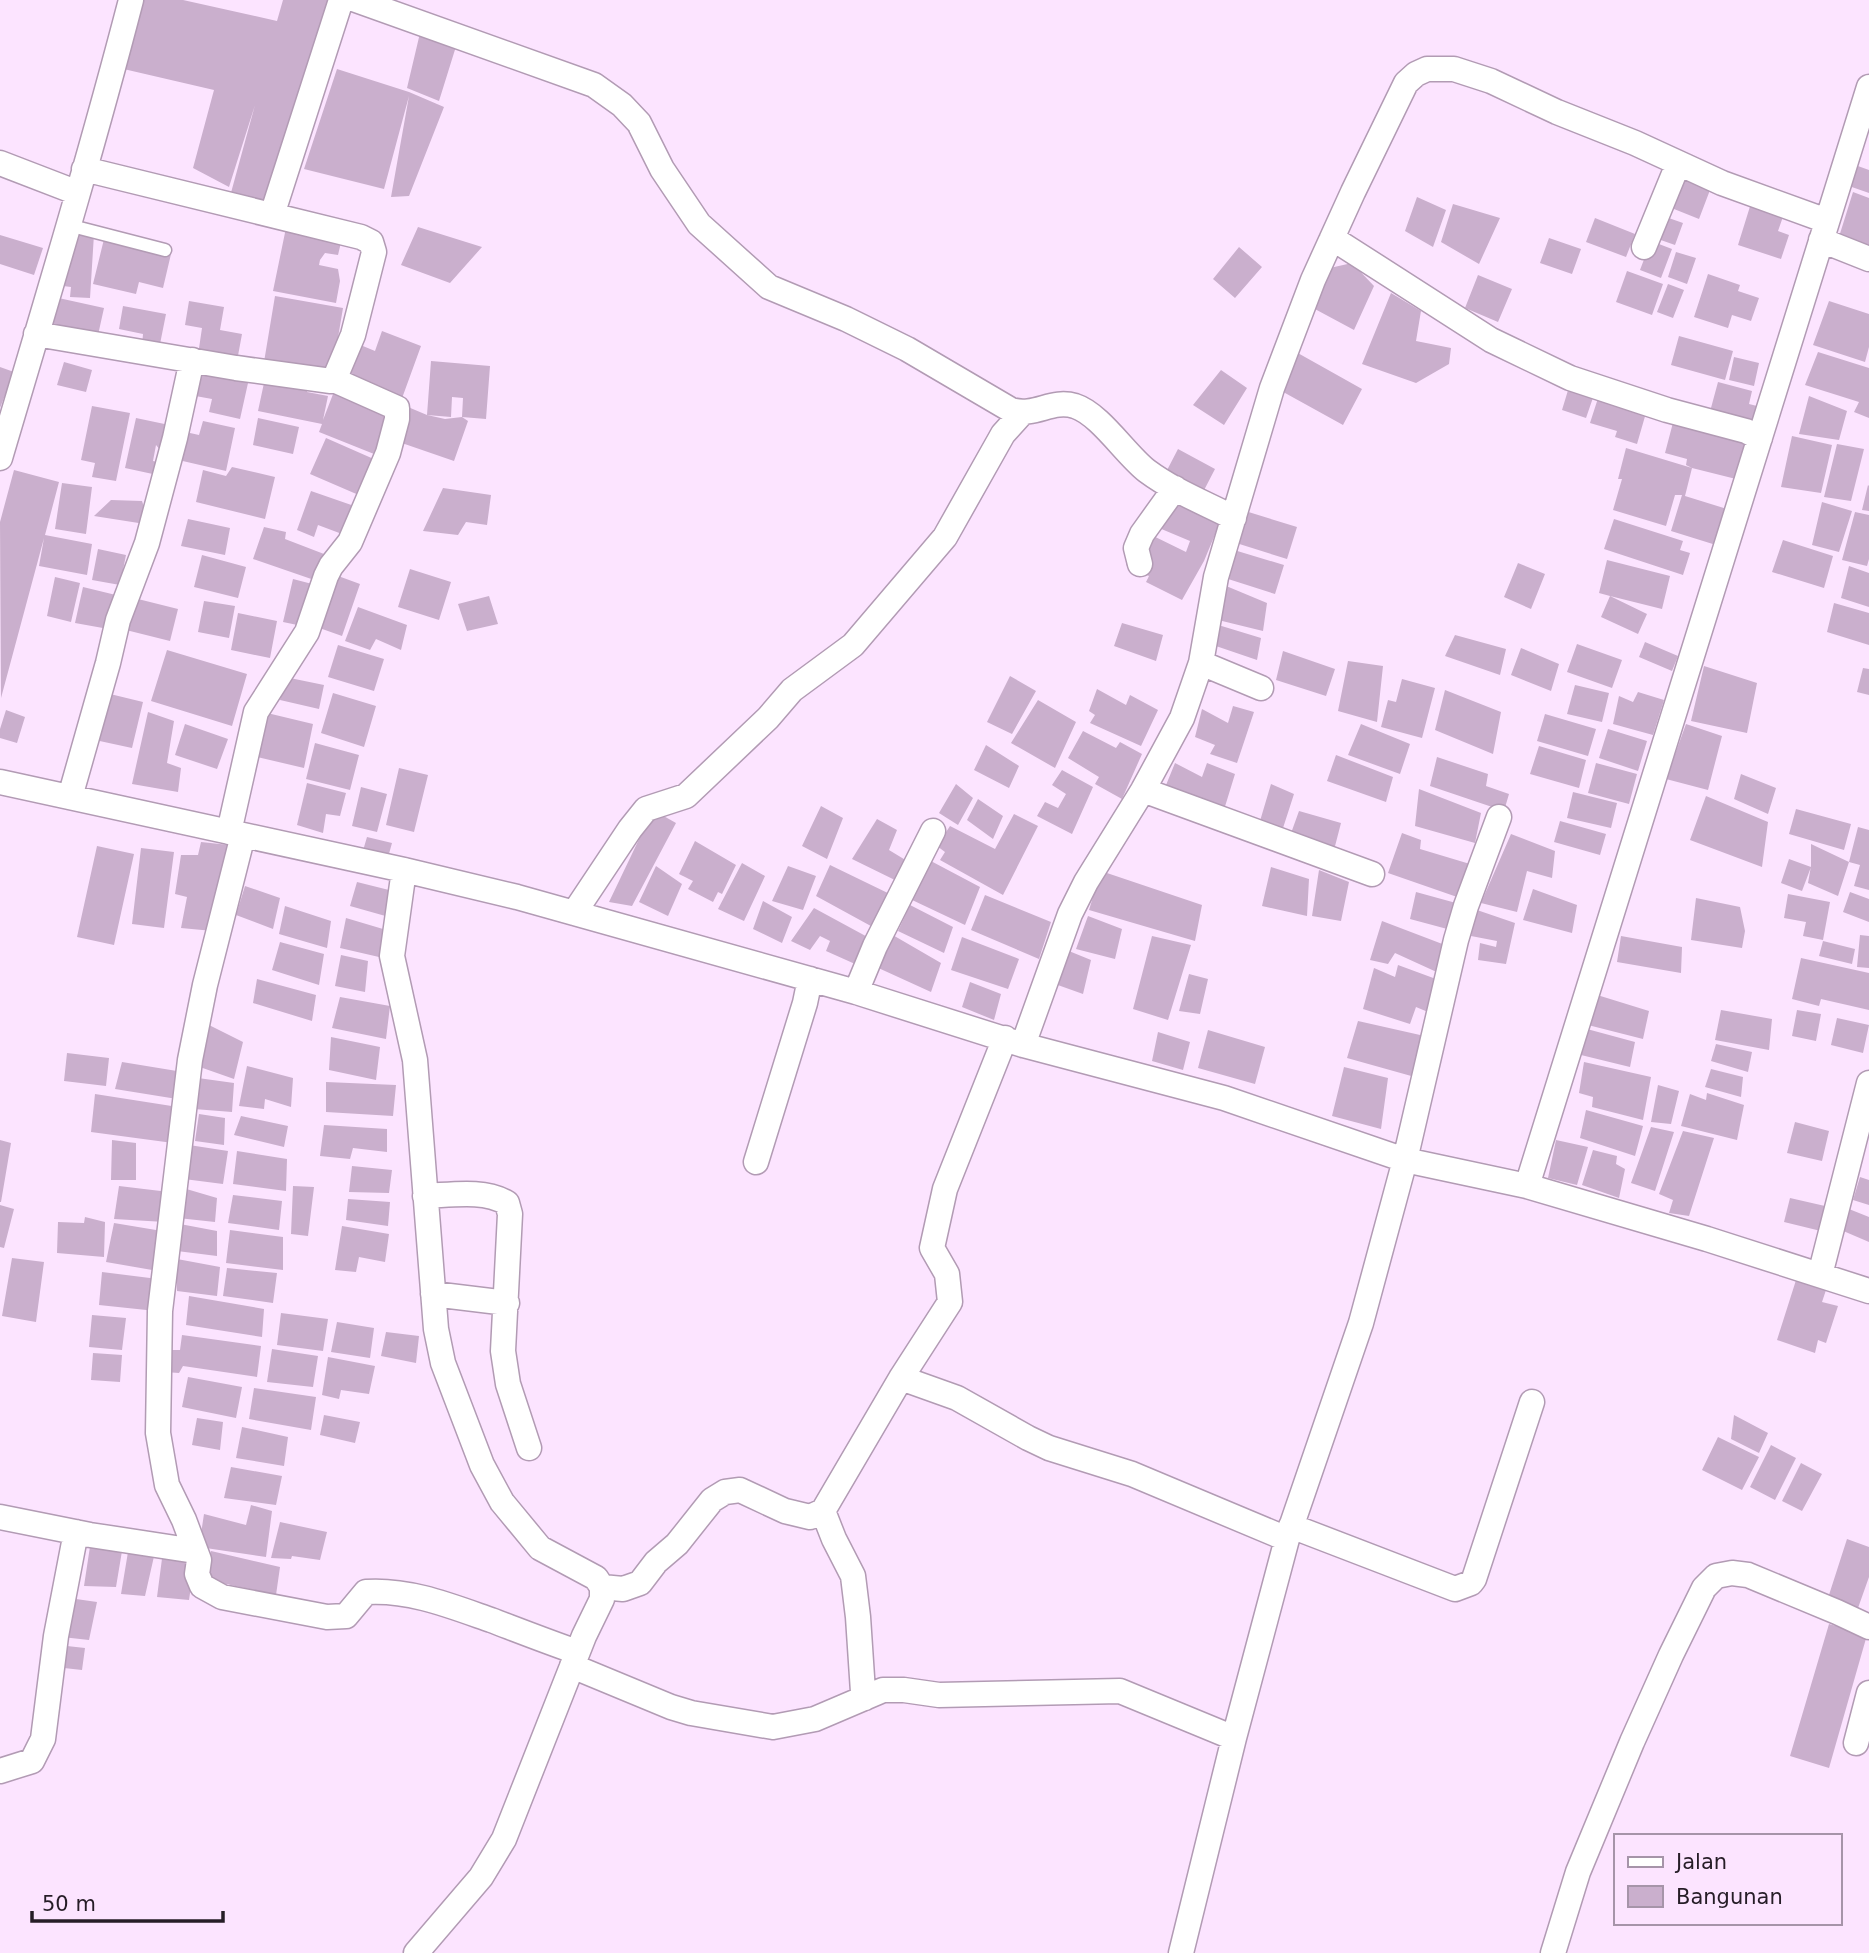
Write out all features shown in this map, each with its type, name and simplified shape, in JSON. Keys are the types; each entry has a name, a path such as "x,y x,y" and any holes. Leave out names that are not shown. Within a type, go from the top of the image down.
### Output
{"street":[{"path":"0,458 102,113 131,0"},
{"path":"272,215 341,0"},
{"path":"356,0 594,85 622,105 639,123 662,169 699,224 769,287 846,319 907,349 1011,410 1022,413 1053,404 1074,406 1091,415 1147,471 1234,518"},
{"path":"602,1587 624,1589 640,1583 656,1562 677,1544 712,1500 725,1492 740,1490 785,1511 810,1517 822,1511 950,1301 947,1274 932,1248 945,1189 1086,882 1143,790 1182,718 1201,663 1214,587 1272,388 1313,280 1406,83 1427,69 1454,69 1491,80 1824,231 1869,259"},
{"path":"1527,1186 1869,87"},
{"path":"0,163 81,181 272,215 361,237 371,243 374,252 352,335 334,380"},
{"path":"1644,247 1678,164"},
{"path":"1332,238 1491,341 1570,378 1760,438"},
{"path":"36,334 331,382 334,380 397,408 397,419 388,453 350,542 326,576 307,632 256,712 236,833 190,1060 160,1311 158,1433 167,1485 199,1560 197,1574 202,1586 222,1597 327,1617 346,1616 366,1592 404,1593 455,1607 575,1659 671,1707 773,1727 815,1719 883,1690 939,1695 1120,1691 1234,1738"},
{"path":"70,797 118,620 147,543 175,438 192,360"},
{"path":"574,913 646,809 687,796 768,718 792,690 853,645 945,537 1003,433 1022,413"},
{"path":"1140,564 1136,548 1142,534 1175,488"},
{"path":"1201,663 1261,688"},
{"path":"0,782 517,897 856,992 1014,1041 1224,1098 1405,1160 1527,1186 1707,1239 1869,1291"},
{"path":"1143,790 1372,874"},
{"path":"1181,1953 1289,1532 1361,1323 1405,1160 1466,906 1499,817"},
{"path":"856,992 875,946 933,831"},
{"path":"404,870 392,956 415,1060 436,1329 443,1363 482,1465 502,1502 540,1548 596,1578 602,1587 602,1599 575,1659 505,1839 481,1877 416,1953"},
{"path":"756,1162 810,979"},
{"path":"1820,1275 1869,1083"},
{"path":"425,1196 475,1194 507,1202 510,1214 503,1351 508,1384 529,1448"},
{"path":"433,1294 507,1303"},
{"path":"901,1378 957,1398 1049,1448 1132,1474 1455,1589 1471,1583 1474,1579 1532,1402"},
{"path":"822,1511 853,1576 865,1698"},
{"path":"0,1517 195,1551"},
{"path":"0,1771 32,1760 43,1739 56,1636 76,1532"},
{"path":"1553,1953 1578,1872 1632,1742 1704,1588 1716,1576 1732,1573 1748,1575 1869,1627"},
{"path":"1856,1743 1869,1693"}],"lane":[{"path":"68,225 165,250"}],"building":[{"path":"136,0 183,0 277,21 283,0 336,0 269,211 229,200 255,105 229,187 193,168 214,90 115,67"},
{"path":"420,33 458,40 439,101 407,88"},
{"path":"337,69 409,92 444,107 409,196 391,197 409,96 384,189 304,169"},
{"path":"1855,165 1869,170 1869,193 1846,185"},
{"path":"1680,178 1710,190 1699,219 1669,207"},
{"path":"1853,192 1869,198 1869,251 1838,240"},
{"path":"1417,197 1446,210 1433,247 1405,231"},
{"path":"1752,200 1785,211 1778,231 1789,235 1781,259 1738,245"},
{"path":"1453,204 1500,218 1479,264 1441,242"},
{"path":"1663,216 1683,223 1675,245 1655,238"},
{"path":"1595,218 1635,234 1626,257 1586,242"},
{"path":"287,223 343,234 338,255 325,253 319,265 338,269 340,281 336,303 273,291"},
{"path":"418,227 482,247 450,283 401,265"},
{"path":"67,232 94,234 90,298 70,297 71,287 63,286"},
{"path":"0,235 43,248 34,275 0,264"},
{"path":"1549,238 1581,249 1572,274 1540,263"},
{"path":"104,239 171,254 163,288 139,282 136,294 93,284"},
{"path":"1651,241 1672,249 1661,278 1640,270"},
{"path":"1239,247 1262,267 1235,298 1213,279"},
{"path":"1676,252 1696,258 1687,284 1668,277"},
{"path":"1352,263 1374,286 1354,330 1313,308 1321,270"},
{"path":"1627,271 1663,284 1652,315 1616,302"},
{"path":"1708,274 1740,285 1738,291 1759,298 1751,321 1732,315 1728,328 1694,317"},
{"path":"1478,275 1512,289 1498,322 1465,308"},
{"path":"1668,284 1684,290 1673,318 1657,312"},
{"path":"1391,293 1421,311 1416,341 1451,348 1449,364 1416,383 1362,364"},
{"path":"275,296 343,308 331,379 263,368"},
{"path":"54,297 104,308 96,344 47,333"},
{"path":"189,301 224,307 220,330 242,334 237,361 198,355 202,328 185,325"},
{"path":"1829,301 1869,314 1869,347 1865,362 1813,345"},
{"path":"123,306 166,314 159,349 142,346 143,334 119,329"},
{"path":"382,331 421,346 401,401 345,380 358,344 375,351"},
{"path":"1679,336 1733,351 1725,380 1671,365"},
{"path":"1296,352 1362,389 1343,425 1276,388"},
{"path":"1818,352 1869,368 1869,418 1854,412 1859,402 1805,385"},
{"path":"1734,357 1759,363 1754,386 1729,380"},
{"path":"431,361 490,366 486,419 462,417 463,398 452,397 451,417 427,415"},
{"path":"64,362 92,370 86,392 57,385"},
{"path":"197,363 250,374 240,419 209,412 212,399 190,395"},
{"path":"0,367 14,372 0,408"},
{"path":"1221,370 1247,388 1224,425 1193,405"},
{"path":"1718,382 1752,391 1749,404 1757,406 1752,423 1708,419"},
{"path":"264,383 309,383 307,392 328,396 323,420 335,389 391,411 374,454 319,432 322,424 258,411"},
{"path":"1569,387 1596,389 1586,418 1562,410"},
{"path":"1600,392 1648,406 1637,444 1615,437 1617,431 1590,423"},
{"path":"1809,396 1847,411 1839,440 1799,434"},
{"path":"92,406 130,413 116,481 92,477 95,463 81,460"},
{"path":"408,407 427,415 445,419 462,417 468,421 454,461 396,441"},
{"path":"1675,415 1748,435 1736,479 1692,468 1686,465 1687,459 1665,453"},
{"path":"136,418 174,426 167,458 156,445 153,461 165,464 162,476 125,468"},
{"path":"258,418 299,427 293,454 253,445"},
{"path":"203,421 235,428 226,471 174,459 181,431 199,435"},
{"path":"1792,436 1832,445 1821,493 1781,487"},
{"path":"326,438 376,460 361,496 310,474"},
{"path":"1837,444 1864,449 1851,501 1824,497"},
{"path":"1626,448 1692,468 1685,496 1727,509 1716,545 1671,531 1682,495 1675,495 1666,526 1613,510 1622,479 1618,479"},
{"path":"1178,449 1215,469 1201,496 1164,476"},
{"path":"232,467 275,477 265,519 196,502 203,470 226,476"},
{"path":"14,470 59,482 45,535 92,544 87,575 39,566 44,538 1,698 0,522"},
{"path":"62,483 92,487 86,534 55,529"},
{"path":"1869,486 1869,511 1862,510"},
{"path":"443,488 491,495 487,525 466,522 458,535 423,531"},
{"path":"311,491 360,508 350,537 318,525 314,537 297,530"},
{"path":"1172,499 1221,520 1204,561 1182,600 1146,582 1149,576 1126,565 1135,548 1135,527 1186,552 1190,541 1159,528"},
{"path":"111,500 142,501 146,513 145,524 94,516"},
{"path":"1822,502 1852,511 1839,552 1812,545"},
{"path":"1242,510 1297,527 1287,559 1233,542"},
{"path":"1855,512 1869,515 1867,566 1842,560"},
{"path":"188,519 230,528 225,555 181,546"},
{"path":"1614,519 1683,541 1680,550 1690,553 1683,575 1604,549"},
{"path":"264,527 286,532 285,539 324,554 320,582 253,559"},
{"path":"1783,540 1833,556 1824,588 1772,572"},
{"path":"98,549 126,555 120,585 92,580"},
{"path":"1234,550 1284,565 1275,594 1225,578"},
{"path":"202,555 246,567 238,598 194,587"},
{"path":"1607,560 1670,576 1662,609 1599,593"},
{"path":"1518,563 1545,574 1531,609 1504,597"},
{"path":"1849,566 1869,573 1869,607 1841,598"},
{"path":"410,569 451,582 439,620 398,607"},
{"path":"330,573 360,584 342,636 311,625"},
{"path":"55,577 80,583 71,622 47,616"},
{"path":"293,579 316,585 307,627 283,622"},
{"path":"1219,583 1267,603 1263,631 1214,619"},
{"path":"83,587 120,596 114,630 75,623"},
{"path":"489,596 498,624 467,631 458,604"},
{"path":"1610,596 1647,614 1638,634 1601,617"},
{"path":"130,597 178,609 170,641 122,629"},
{"path":"204,601 235,606 229,638 198,632"},
{"path":"1834,603 1869,613 1869,645 1827,632"},
{"path":"358,607 407,625 401,650 376,639 370,650 345,641"},
{"path":"238,613 277,621 270,658 231,650"},
{"path":"1122,623 1163,635 1156,661 1114,646"},
{"path":"1215,624 1261,638 1257,660 1213,645"},
{"path":"1455,635 1506,649 1500,675 1445,656"},
{"path":"1645,642 1678,656 1672,671 1639,657"},
{"path":"1577,644 1622,660 1612,688 1567,672"},
{"path":"338,645 384,659 374,691 328,677"},
{"path":"1521,648 1559,664 1551,691 1511,675"},
{"path":"167,650 247,674 232,726 151,701"},
{"path":"1283,651 1335,669 1326,696 1276,680"},
{"path":"1348,661 1383,666 1377,722 1338,711"},
{"path":"1704,666 1757,683 1747,733 1691,721"},
{"path":"1863,668 1869,669 1869,695 1857,692"},
{"path":"1010,676 1036,691 1012,734 987,722"},
{"path":"285,677 324,685 319,709 280,700"},
{"path":"1402,679 1435,688 1422,738 1381,727 1388,700 1396,702"},
{"path":"1575,685 1609,693 1602,722 1567,714"},
{"path":"1097,689 1126,705 1130,695 1158,710 1141,746 1090,723 1095,715 1089,711"},
{"path":"1445,690 1501,712 1493,754 1435,730"},
{"path":"1638,692 1664,700 1653,735 1613,724 1619,696 1633,702"},
{"path":"106,693 143,702 132,748 95,740"},
{"path":"333,693 376,706 364,747 321,733"},
{"path":"1038,700 1076,722 1055,768 1011,743"},
{"path":"1233,706 1254,712 1237,763 1210,754 1215,745 1195,737 1202,709 1228,723"},
{"path":"6,710 25,717 17,743 0,738"},
{"path":"148,712 174,721 167,763 181,768 178,792 132,784"},
{"path":"263,712 313,724 304,768 253,756"},
{"path":"1545,714 1596,729 1588,756 1537,741"},
{"path":"185,724 228,739 217,769 175,755"},
{"path":"1361,724 1410,744 1400,774 1348,755"},
{"path":"1686,724 1722,736 1708,790 1666,779"},
{"path":"1608,729 1647,741 1638,771 1599,758"},
{"path":"1083,731 1116,748 1120,742 1142,754 1122,799 1095,784 1099,777 1068,758"},
{"path":"315,743 359,755 350,790 306,779"},
{"path":"986,745 1019,766 1009,788 974,770"},
{"path":"1539,746 1586,760 1579,788 1530,774"},
{"path":"1336,755 1393,777 1386,802 1327,781"},
{"path":"1437,757 1488,774 1486,786 1509,794 1504,811 1430,786"},
{"path":"1175,763 1202,777 1207,763 1235,774 1223,813 1164,790"},
{"path":"1596,763 1637,774 1629,804 1588,793"},
{"path":"399,768 428,775 414,832 386,825"},
{"path":"1062,770 1093,787 1072,834 1037,816 1045,802 1058,808 1066,794 1052,785"},
{"path":"1741,774 1776,788 1768,814 1734,799"},
{"path":"307,783 346,793 340,816 326,814 323,833 297,825"},
{"path":"956,784 973,798 958,825 939,813"},
{"path":"1271,784 1294,794 1283,828 1260,821"},
{"path":"361,787 387,794 377,832 352,826"},
{"path":"1419,789 1481,813 1475,843 1415,826"},
{"path":"1573,792 1617,803 1611,828 1567,818"},
{"path":"1706,796 1768,822 1762,867 1690,840"},
{"path":"978,799 1003,816 993,839 967,820"},
{"path":"821,806 843,818 827,859 802,846"},
{"path":"1796,809 1851,824 1844,850 1789,834"},
{"path":"653,810 676,823 632,906 609,902"},
{"path":"1299,811 1341,823 1334,850 1290,836"},
{"path":"1014,814 1038,826 1003,895 940,860 945,852 937,846 950,826 995,849"},
{"path":"877,819 897,830 889,850 912,864 903,884 852,859"},
{"path":"1560,821 1606,834 1600,855 1554,842"},
{"path":"1858,827 1869,830 1869,890 1854,886 1860,865 1849,862"},
{"path":"1402,833 1421,840 1420,849 1470,864 1460,898 1388,873"},
{"path":"1511,834 1555,851 1552,878 1527,871 1517,912 1481,903"},
{"path":"367,837 392,843 387,861 362,854"},
{"path":"695,841 736,865 722,894 718,892 713,902 688,889 693,881 679,874"},
{"path":"201,842 229,845 213,931 181,928 187,897 175,894 181,855 198,855"},
{"path":"1811,844 1849,862 1838,896 1808,883"},
{"path":"97,846 134,854 114,945 77,937"},
{"path":"141,848 174,852 164,928 132,924"},
{"path":"1789,859 1811,867 1802,891 1781,883"},
{"path":"929,860 980,887 965,925 910,899"},
{"path":"742,863 765,876 744,921 718,909"},
{"path":"830,865 896,897 880,931 816,896"},
{"path":"656,866 682,884 668,916 639,902"},
{"path":"788,866 816,876 803,910 772,901"},
{"path":"1271,867 1309,879 1307,916 1262,906"},
{"path":"1319,870 1349,882 1341,921 1312,916"},
{"path":"1101,871 1202,905 1195,941 1089,910"},
{"path":"357,882 393,891 389,917 350,906"},
{"path":"245,886 280,898 273,929 236,915"},
{"path":"1533,889 1577,905 1572,933 1523,920"},
{"path":"1416,892 1456,903 1451,930 1410,919"},
{"path":"1850,892 1869,899 1869,922 1843,912"},
{"path":"1788,894 1830,902 1823,940 1803,936 1806,922 1784,918"},
{"path":"985,895 1051,922 1039,959 971,930"},
{"path":"1696,898 1740,907 1745,931 1742,948 1691,940"},
{"path":"763,901 792,917 782,943 753,929"},
{"path":"910,905 953,927 944,953 898,931"},
{"path":"285,906 331,921 327,948 279,934"},
{"path":"814,908 873,940 864,968 826,951 830,941 820,936 810,950 791,941"},
{"path":"1477,910 1515,923 1506,964 1478,960 1480,943 1496,947 1497,941 1471,936"},
{"path":"1088,916 1122,929 1115,959 1076,949"},
{"path":"346,918 383,929 379,957 340,948"},
{"path":"1382,921 1445,945 1441,974 1395,953 1388,964 1370,960"},
{"path":"891,934 941,963 931,992 874,966"},
{"path":"1860,935 1869,936 1869,968 1857,967"},
{"path":"1152,936 1191,945 1168,1020 1133,1009"},
{"path":"1621,936 1682,947 1681,973 1617,962"},
{"path":"962,937 1019,959 1008,989 951,970"},
{"path":"1823,941 1855,949 1852,964 1819,956"},
{"path":"280,942 324,954 319,985 272,970"},
{"path":"1064,949 1091,960 1083,994 1055,984"},
{"path":"341,955 368,961 365,992 335,986"},
{"path":"1801,958 1869,973 1869,1010 1821,999 1819,1006 1792,999"},
{"path":"1398,965 1436,979 1428,1012 1416,1007 1410,1024 1363,1009 1374,968 1395,977"},
{"path":"1189,974 1208,979 1200,1014 1179,1011"},
{"path":"257,979 316,995 312,1021 253,1003"},
{"path":"970,982 1001,994 994,1020 962,1007"},
{"path":"1594,994 1649,1011 1643,1039 1588,1025"},
{"path":"340,997 390,1006 386,1039 332,1028"},
{"path":"1721,1010 1772,1019 1769,1050 1715,1040"},
{"path":"1797,1010 1821,1014 1816,1041 1792,1036"},
{"path":"1837,1018 1869,1025 1863,1053 1831,1045"},
{"path":"1358,1021 1429,1037 1422,1079 1347,1058"},
{"path":"209,1025 243,1042 234,1079 197,1066"},
{"path":"1587,1029 1635,1042 1630,1067 1581,1055"},
{"path":"1208,1030 1265,1047 1255,1084 1198,1068"},
{"path":"1158,1032 1190,1042 1183,1070 1152,1061"},
{"path":"331,1037 380,1047 376,1080 329,1070"},
{"path":"1716,1044 1752,1052 1748,1072 1711,1061"},
{"path":"67,1053 109,1058 106,1086 64,1081"},
{"path":"122,1062 183,1072 177,1099 115,1089"},
{"path":"1584,1062 1651,1077 1643,1120 1592,1107 1593,1097 1579,1093"},
{"path":"247,1066 293,1078 291,1107 265,1099 264,1109 239,1106"},
{"path":"1344,1067 1388,1078 1381,1129 1332,1116"},
{"path":"1711,1069 1743,1077 1741,1097 1705,1087"},
{"path":"198,1078 234,1083 232,1112 194,1109"},
{"path":"326,1082 396,1085 393,1116 326,1112"},
{"path":"1658,1085 1679,1091 1671,1124 1651,1122"},
{"path":"1707,1093 1744,1105 1737,1140 1681,1126 1690,1094 1706,1100"},
{"path":"95,1094 178,1107 173,1143 91,1132"},
{"path":"1586,1110 1643,1126 1635,1156 1580,1138"},
{"path":"199,1114 225,1118 224,1145 195,1141"},
{"path":"241,1116 288,1126 284,1147 234,1135"},
{"path":"1795,1122 1829,1131 1822,1161 1787,1153"},
{"path":"324,1125 387,1129 387,1152 353,1148 350,1159 320,1156"},
{"path":"1651,1127 1674,1132 1655,1191 1631,1183"},
{"path":"1683,1131 1714,1138 1689,1216 1669,1213 1673,1200 1659,1194"},
{"path":"0,1140 11,1143 1,1202 0,1202"},
{"path":"112,1140 136,1143 136,1180 111,1180"},
{"path":"1556,1140 1588,1147 1577,1185 1548,1178"},
{"path":"189,1145 228,1151 223,1184 184,1179"},
{"path":"1593,1150 1617,1156 1616,1164 1625,1169 1619,1198 1582,1185"},
{"path":"237,1151 287,1159 286,1191 233,1184"},
{"path":"352,1166 392,1170 389,1193 349,1192"},
{"path":"1860,1177 1869,1180 1869,1205 1853,1200"},
{"path":"119,1186 169,1192 165,1222 114,1219"},
{"path":"293,1186 314,1187 308,1236 291,1234"},
{"path":"183,1188 217,1198 215,1222 178,1218"},
{"path":"233,1195 282,1201 279,1230 228,1223"},
{"path":"1790,1198 1825,1206 1825,1232 1784,1222"},
{"path":"348,1199 390,1202 388,1226 346,1220"},
{"path":"0,1205 14,1209 4,1248 0,1247"},
{"path":"1849,1209 1869,1217 1869,1242 1841,1230"},
{"path":"85,1217 105,1222 104,1257 57,1253 58,1222 84,1223"},
{"path":"114,1223 162,1231 158,1271 106,1262"},
{"path":"180,1224 217,1231 217,1256 177,1251"},
{"path":"342,1226 389,1234 385,1262 359,1257 356,1272 335,1270"},
{"path":"230,1230 283,1237 283,1270 226,1263"},
{"path":"12,1258 44,1262 36,1322 2,1316"},
{"path":"177,1259 220,1267 217,1296 177,1291"},
{"path":"227,1268 277,1273 273,1303 223,1296"},
{"path":"102,1272 158,1279 156,1311 99,1305"},
{"path":"1797,1277 1827,1287 1822,1302 1838,1306 1826,1343 1818,1340 1815,1353 1777,1340"},
{"path":"189,1296 264,1309 262,1337 186,1325"},
{"path":"281,1313 328,1319 323,1351 277,1345"},
{"path":"92,1315 126,1318 122,1350 89,1347"},
{"path":"337,1322 374,1328 370,1358 331,1352"},
{"path":"386,1332 419,1336 416,1363 381,1356"},
{"path":"182,1335 261,1346 257,1377 183,1366 179,1373 165,1372 167,1350 180,1350"},
{"path":"272,1349 318,1356 313,1387 267,1382"},
{"path":"93,1353 122,1355 120,1382 91,1380"},
{"path":"328,1357 375,1366 369,1394 341,1390 339,1399 322,1395"},
{"path":"188,1377 242,1387 236,1418 182,1407"},
{"path":"254,1388 316,1397 311,1430 249,1419"},
{"path":"324,1415 360,1422 355,1443 320,1435"},
{"path":"1734,1415 1768,1433 1759,1453 1731,1439"},
{"path":"197,1418 223,1422 220,1450 192,1445"},
{"path":"242,1427 288,1437 284,1466 236,1458"},
{"path":"1718,1437 1759,1457 1742,1490 1702,1470"},
{"path":"1771,1445 1796,1458 1775,1500 1750,1487"},
{"path":"1801,1463 1822,1474 1802,1511 1782,1501"},
{"path":"231,1467 282,1476 276,1505 224,1498"},
{"path":"251,1505 272,1511 266,1557 199,1547 204,1514 246,1525"},
{"path":"280,1522 327,1532 320,1560 292,1556 291,1559 271,1558"},
{"path":"1847,1539 1869,1547 1869,1577 1858,1608 1828,1598"},
{"path":"91,1540 123,1545 116,1587 84,1586"},
{"path":"129,1546 155,1552 145,1596 121,1594"},
{"path":"163,1551 195,1559 189,1600 157,1597"},
{"path":"211,1551 280,1567 276,1595 203,1579"},
{"path":"69,1598 97,1602 89,1640 62,1637"},
{"path":"1829,1624 1867,1635 1829,1768 1790,1756"},
{"path":"58,1645 85,1648 82,1670 55,1667"}]}
